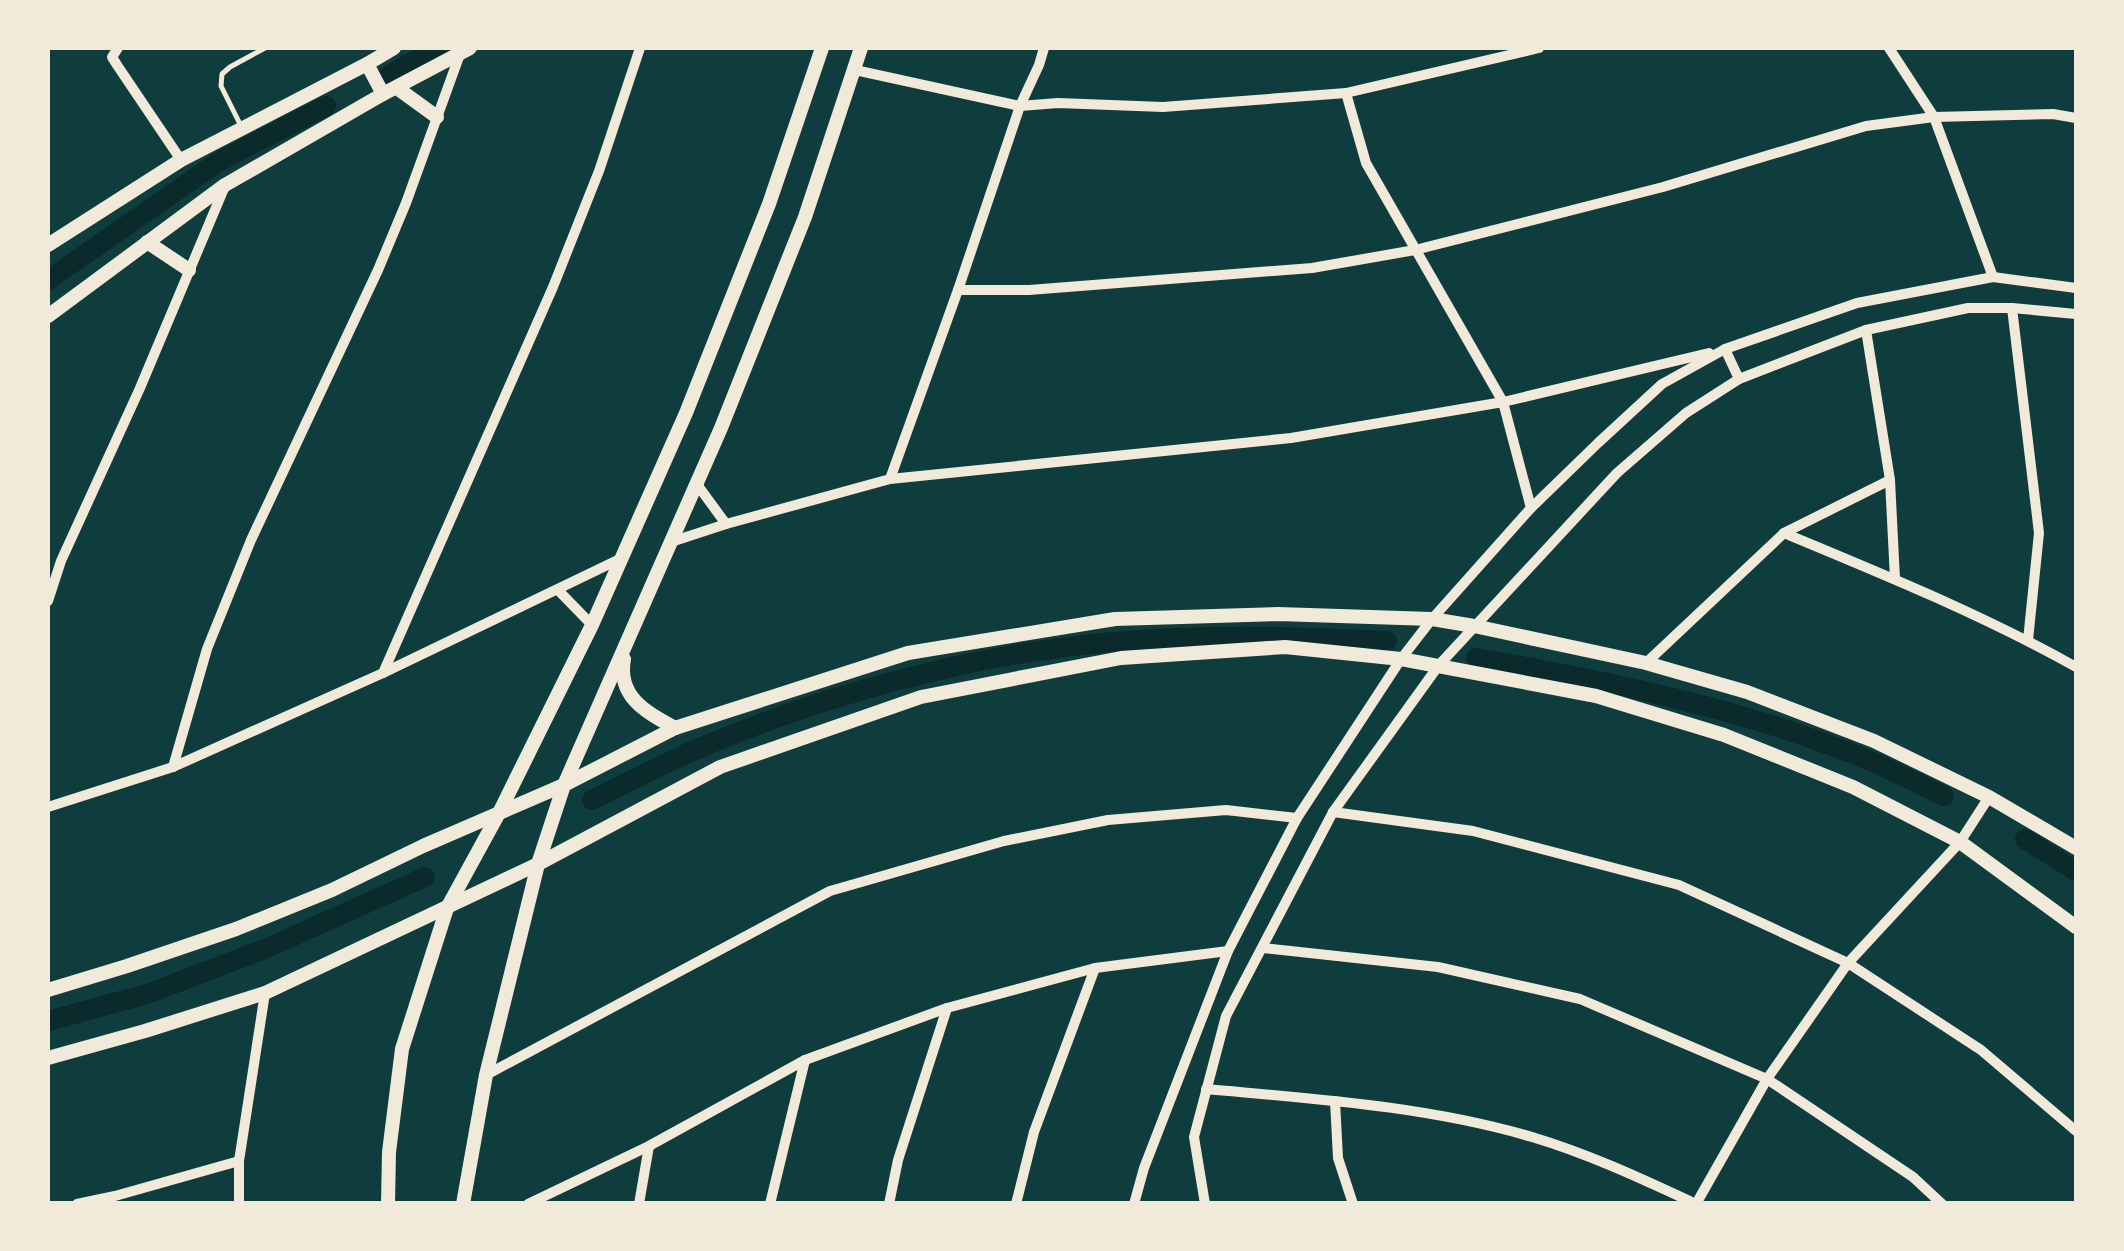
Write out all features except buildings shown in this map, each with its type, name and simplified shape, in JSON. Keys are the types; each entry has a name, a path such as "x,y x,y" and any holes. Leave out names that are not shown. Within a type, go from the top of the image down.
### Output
{"street":[{"path":"118,48 112,57 181,160"},
{"path":"48,245 181,160 394,48"},
{"path":"383,674 552,287 600,170 640,48"},
{"path":"388,1204 389,1152 402,1050 447,908 592,625 686,413 770,204 822,48"},
{"path":"462,1204 486,1075 538,864 564,785 696,483 805,217 862,48"},
{"path":"890,479 1020,106 1044,48"},
{"path":"854,70 1020,106 1058,103 1163,107 1346,93 1540,48"},
{"path":"1889,48 1934,117 1994,277"},
{"path":"173,768 208,649 251,540 378,270 465,51"},
{"path":"48,316 225,185 465,51"},
{"path":"367,64 390,91 436,117"},
{"path":"1346,93 1366,163 1504,402 1531,508"},
{"path":"958,290 1029,290 1312,268 1415,250 1663,187 1866,126 1934,117 2053,114 2076,118"},
{"path":"48,601 61,561 140,388 225,185"},
{"path":"148,242 189,270"},
{"path":"670,542 890,479 1291,438 1504,402 1725,349 1857,302 1994,277 2076,288"},
{"path":"1205,1204 1194,1137 1226,1016 1334,812 1439,665 1617,473 1686,413 1739,379 1866,330 1968,308 2076,314"},
{"path":"2012,308 2039,533 2028,640"},
{"path":"1866,330 1890,480 1895,579"},
{"path":"1725,349 1739,379"},
{"path":"1134,1204 1144,1168 1228,951 1297,818 1401,659 1531,508 1662,384 1725,349"},
{"path":"1646,663 1784,533 1890,480"},
{"path":"696,483 726,524"},
{"path":"1784,533 2028,640 2076,667"},
{"path":"48,807 173,768 383,674 622,557"},
{"path":"558,590 592,625"},
{"path":"48,990 236,929 332,890 564,785 675,728 908,653 1116,619 1278,614 1432,619 1646,663 1746,692 1874,741 1988,796 2076,848"},
{"path":"627,642 622,673 632,700 675,728"},
{"path":"48,1058 264,993 538,864 720,767 921,697 1120,658 1285,647 1401,659 1596,696 1724,736 1853,787 1960,842 2076,927"},
{"path":"1206,1090 1335,1101 1456,1119 1531,1137 1604,1162 1696,1204 1767,1079 1848,963 1960,842 1988,796"},
{"path":"486,1075 830,890 1004,841 1108,820 1226,810 1297,818"},
{"path":"1334,812 1472,831 1678,886 1848,963 1981,1050 2076,1131"},
{"path":"1263,948 1438,967 1580,999 1767,1079 1913,1177 1942,1204"},
{"path":"528,1204 649,1146 804,1060 948,1008 1095,968 1228,951"},
{"path":"1016,1204 1034,1132 1095,968"},
{"path":"239,1204 239,1161 264,993"},
{"path":"889,1204 898,1160 948,1008"},
{"path":"770,1204 804,1060"},
{"path":"1335,1101 1338,1158 1353,1204"},
{"path":"639,1204 649,1146"},
{"path":"77,1204 115,1200 239,1161"}],"lane":[{"path":"242,128 221,86 222,74 265,48"}],"waterway":[{"path":"388,76 437,48"},
{"path":"48,280 218,162 326,106"},
{"path":"592,800 688,753 773,719 909,677 1000,657 1088,644 1173,638 1387,641"},
{"path":"1476,658 1575,676 1725,711 1822,742 1944,796"},
{"path":"2025,839 2076,871"},
{"path":"48,1021 147,994 267,948 425,877"}]}
